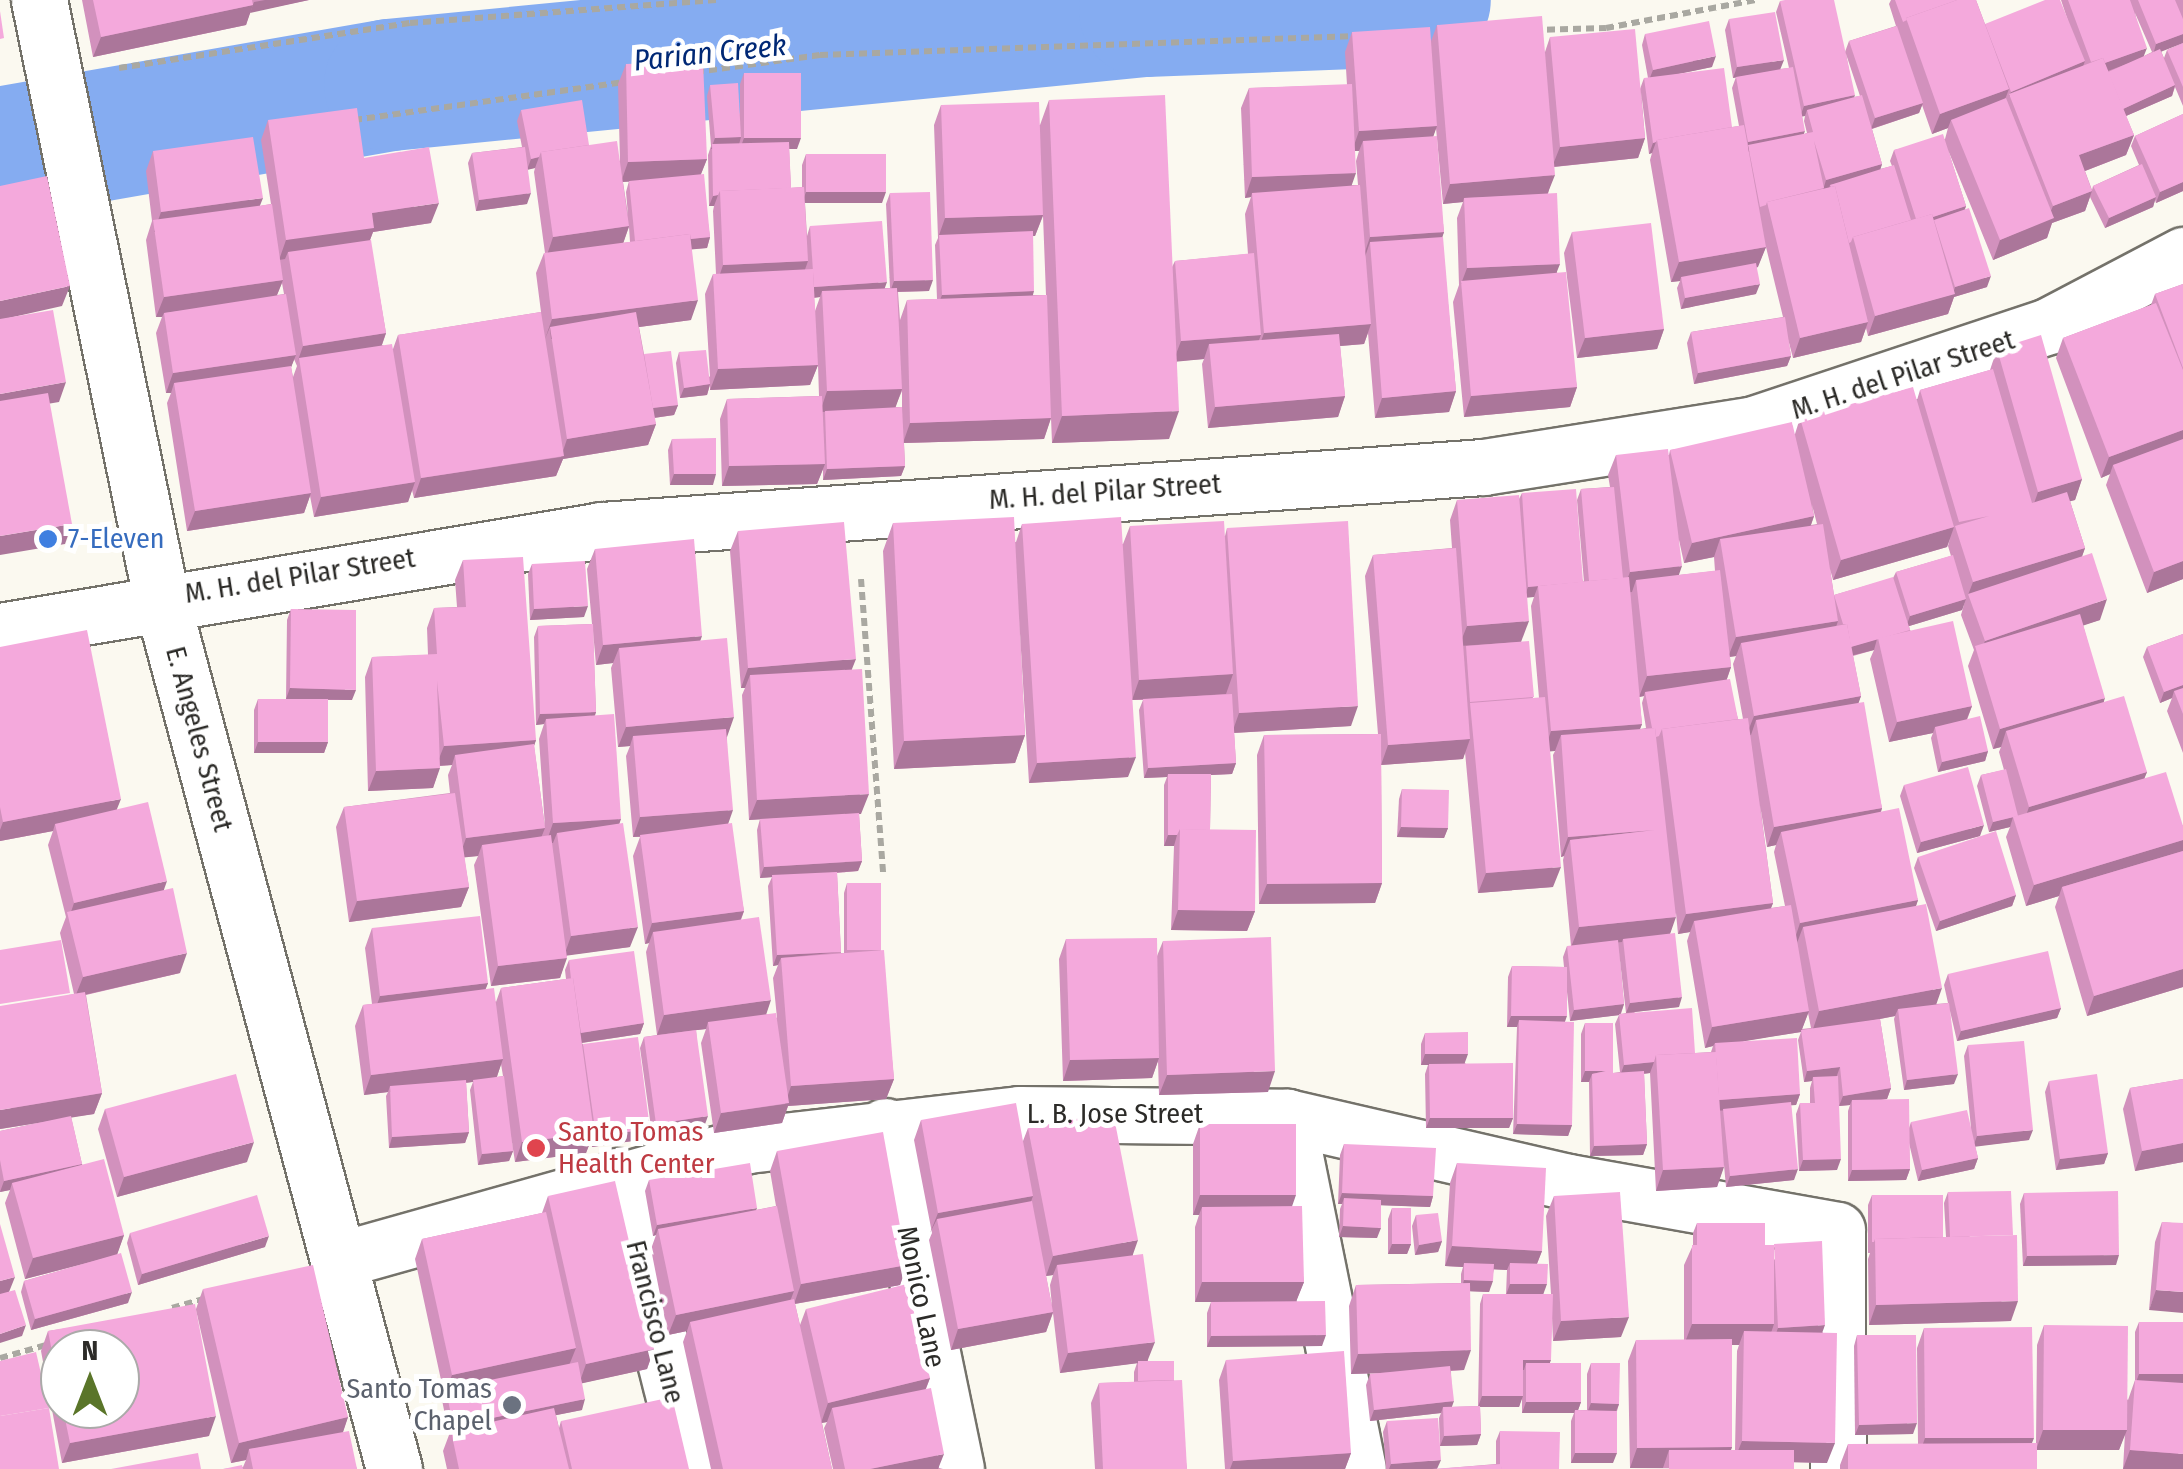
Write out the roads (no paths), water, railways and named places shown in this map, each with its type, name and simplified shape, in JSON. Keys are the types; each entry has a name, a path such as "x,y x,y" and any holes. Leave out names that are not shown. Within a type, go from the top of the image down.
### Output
{"street":[{"name":"E. Angeles Street","path":"39,0 52,87 161,598 394,1469"},
{"name":"M. H. del Pilar Street","path":"0,631 161,598 602,530 856,508 1483,467 1754,424 2048,326 2183,255"},
{"name":"L. B. Jose Street","path":"338,1260 618,1176 885,1126 1019,1114 1287,1117 1568,1182 1837,1230 1838,1469"},
{"path":"1287,1117 1358,1469"},
{"name":"Monico Lane","path":"885,1126 956,1469"},
{"name":"Francisco Lane","path":"618,1176 692,1469"}],"waterway":[{"name":"Parian Creek","path":"0,153 390,85 1145,11 1425,0"}],"place":[{"name":"7-Eleven","path":"48,539"},
{"name":"Santo Tomas Health Center","path":"536,1148"},
{"name":"Santo Tomas Chapel","path":"512,1405"}]}
